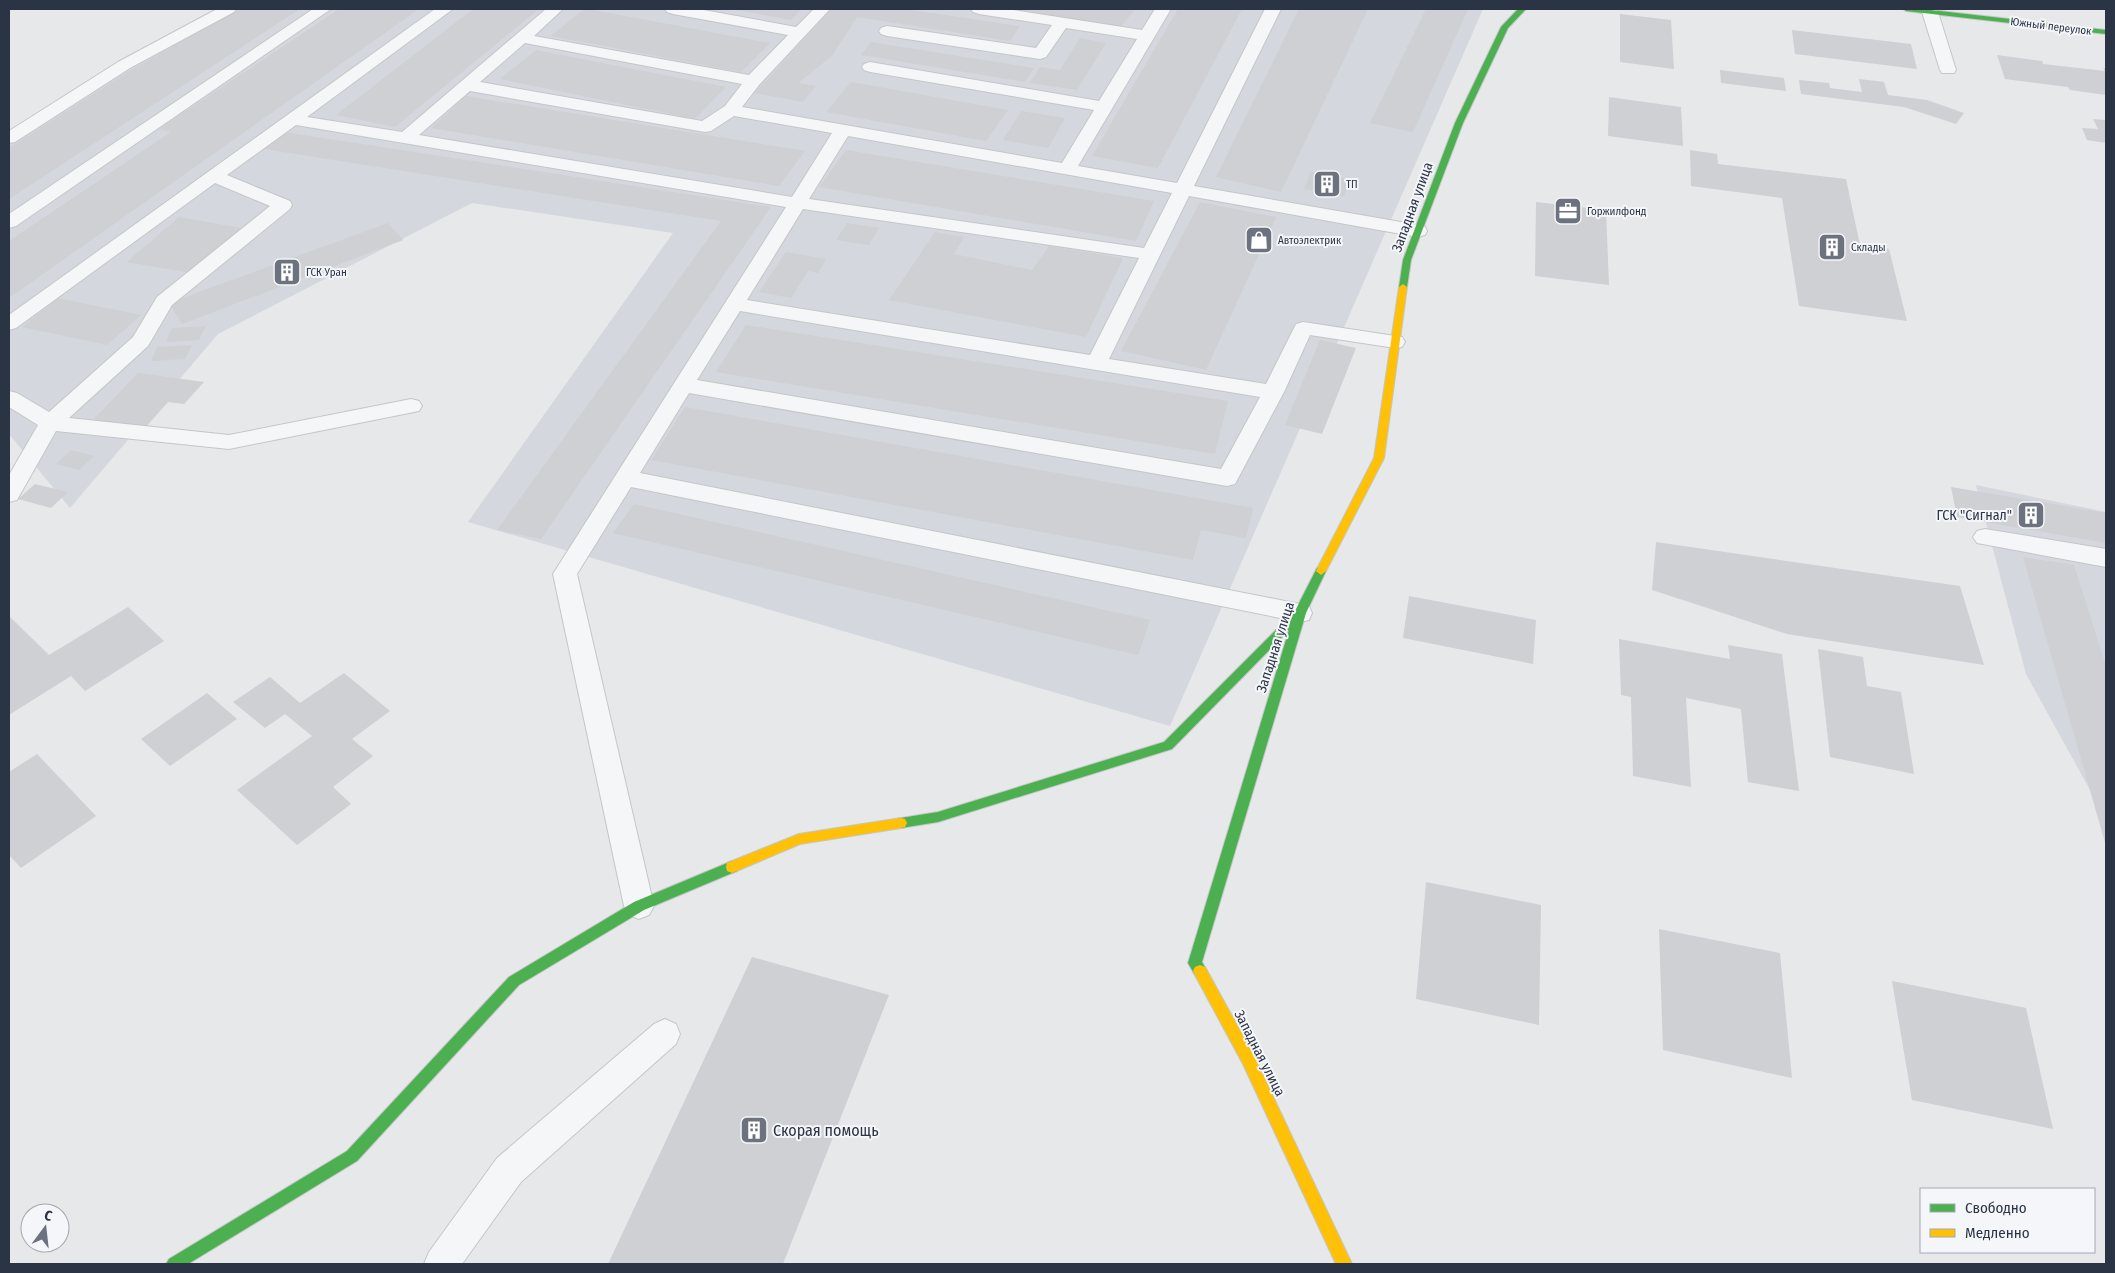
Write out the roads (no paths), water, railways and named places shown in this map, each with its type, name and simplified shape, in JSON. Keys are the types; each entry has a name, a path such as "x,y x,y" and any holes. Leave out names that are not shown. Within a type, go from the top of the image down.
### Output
{"street":[{"name":"Западная улица","path":"1344,1264 1248,1059 1195,963 1300,613 1378,458 1407,260 1459,124 1505,27 1522,9"},
{"name":"Южный переулок","path":"1906,9 2106,32"},
{"path":"174,1264 352,1156 514,982 639,906 799,839 938,817 1168,746 1300,613"}],"lane":[{"path":"9,138 124,65 228,9"},
{"path":"9,222 323,9"},
{"path":"9,324 445,9"},
{"path":"404,139 555,9"},
{"path":"673,9 800,32"},
{"path":"466,85 705,126 732,110 753,80 822,9"},
{"path":"979,9 1146,36"},
{"path":"1067,169 1163,9"},
{"path":"1097,362 1149,254 1273,9"},
{"path":"1930,12 1948,70"},
{"path":"887,31 1040,54 1062,22"},
{"path":"521,38 753,80"},
{"path":"870,67 1104,107"},
{"path":"732,110 1418,231"},
{"path":"291,119 797,203 1149,254"},
{"path":"639,906 565,574 843,130"},
{"path":"9,494 50,423 141,341 164,301 283,205 213,176"},
{"path":"734,304 1273,392"},
{"path":"683,385 1227,478 1273,392 1303,328 1395,342"},
{"path":"9,398 50,423 229,442 411,406"},
{"path":"626,478 1300,613"},
{"path":"1985,537 2106,558"},
{"path":"441,1264 509,1170 665,1034"}],"place":[{"name":"ТП","path":"1327,184"},
{"name":"Горжилфонд","path":"1568,211"},
{"name":"Автоэлектрик","path":"1259,240"},
{"name":"Склады","path":"1832,247"},
{"name":"ГСК Уран","path":"287,272"},
{"name":"ГСК \"Сигнал\"","path":"2031,515"},
{"name":"Скорая помощь","path":"754,1130"}]}
